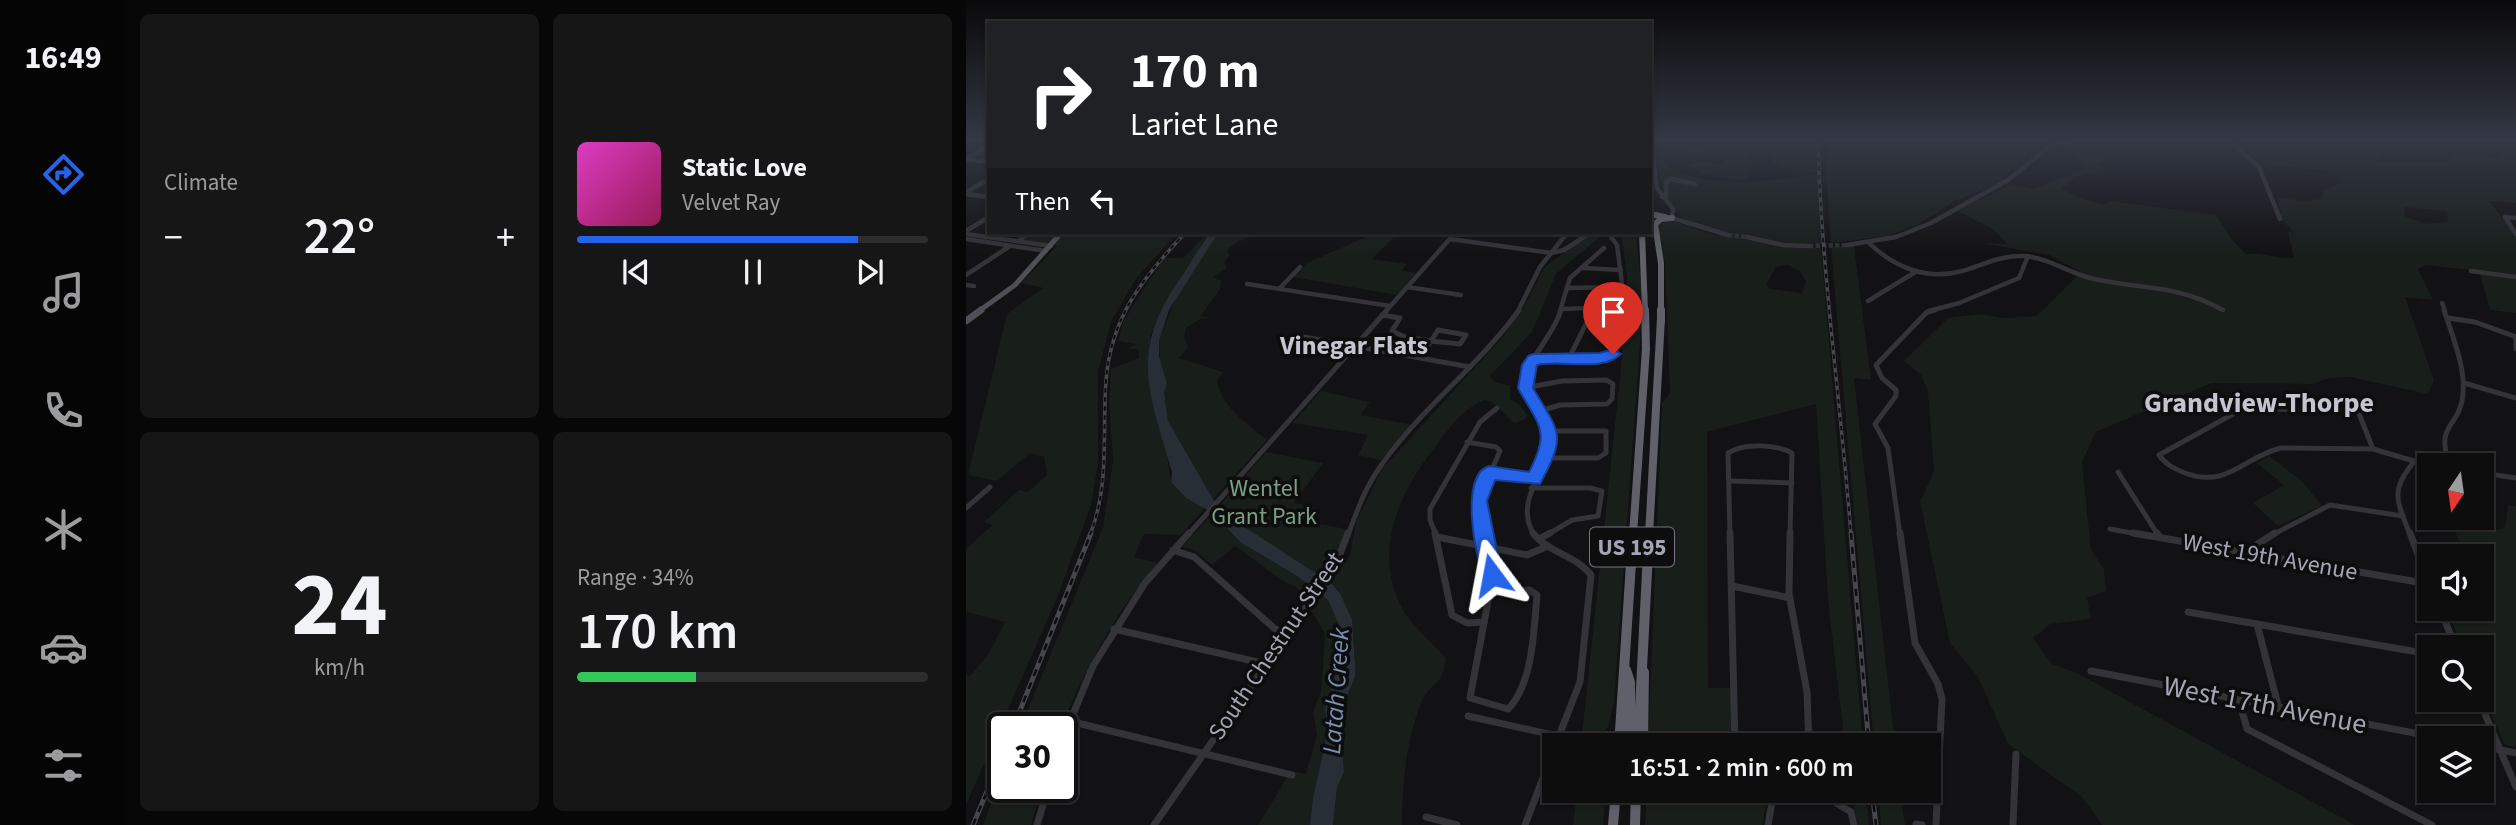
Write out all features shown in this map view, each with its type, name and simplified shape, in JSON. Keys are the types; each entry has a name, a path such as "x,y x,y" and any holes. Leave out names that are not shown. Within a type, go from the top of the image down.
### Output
{"highway":[{"path":"1652,216 1672,218"},
{"path":"1646,349 1646,395 1656,398 1661,394 1661,318 1655,225 1661,219 1672,218"},
{"path":"1652,228 1660,278"},
{"name":"US 195","path":"1620,733 1646,349 1645,271 1640,235"},
{"name":"US 195","path":"1642,733 1646,680 1641,665 1656,398"},
{"path":"1624,663 1630,682 1630,733"},
{"path":"1613,825 1615,803"},
{"path":"1634,825 1636,803"}],"main road":[{"path":"966,321 1007,292 1060,235"}],"street":[{"path":"1656,178 1657,188 1673,209 1672,218 1694,227 1728,235"},
{"path":"1847,245 1869,243 1931,223 2011,178"},
{"path":"2263,178 2280,219"},
{"path":"966,193 987,180"},
{"path":"1662,197 1667,196 1666,182 1671,180 1695,184"},
{"path":"966,193 987,197"},
{"path":"2516,218 2505,217 2516,234"},
{"path":"966,234 987,218"},
{"path":"966,234 1017,241 1049,249"},
{"path":"966,234 1011,246 1049,249"},
{"path":"966,275 1027,235"},
{"path":"1073,712 1087,676 1114,629 1173,550 1453,235"},
{"name":"South Chestnut Street","path":"1154,825 1336,564 1366,489 1381,465 1510,324 1536,273 1566,235"},
{"path":"1450,239 1552,253 1562,251 1587,235"},
{"path":"1568,288 1619,287 1621,270 1617,245 1610,235"},
{"path":"1747,237 1783,245 1809,246"},
{"path":"1869,243 1884,258 1917,271 1959,272 1994,258 2028,256 2097,280 2181,289 2223,310"},
{"path":"1560,733 1580,682 1591,575 1584,566 1539,539 1527,518 1531,488 1546,458 1550,431 1525,388 1526,375 1562,309 1572,276 1604,248"},
{"path":"1936,825 1942,699 1938,684 1915,643 1888,448 1875,424 1897,393 1878,374 1876,365 1927,312 2020,278 2028,256"},
{"path":"1279,289 1300,267"},
{"path":"1583,268 1621,270"},
{"path":"1868,301 1917,271"},
{"path":"2470,271 2516,277"},
{"path":"1247,284 1252,288 1279,289 1390,306"},
{"path":"966,285 974,286"},
{"path":"1407,287 1461,295"},
{"path":"2442,303 2464,383 2458,410 2446,424 2443,434 2444,453"},
{"path":"1533,359 1601,358 1613,354 1616,348 1618,307 1562,309"},
{"path":"1569,358 1594,308"},
{"path":"1382,315 1400,317 1392,331 1396,335 1431,340 1460,344 1466,335 1438,330 1431,340 1421,356"},
{"path":"2448,318 2467,321 2516,338 2516,349"},
{"path":"1304,337 1421,356 1470,367"},
{"path":"1525,388 1562,381 1610,381 1613,384 1609,403 1560,405 1537,412"},
{"path":"2464,383 2516,398"},
{"path":"2358,401 2358,411 2373,449"},
{"path":"1484,622 1467,622 1452,615 1437,537 1430,520 1430,509 1480,422 1497,408"},
{"path":"2358,411 2244,408 2158,455 2162,462 2188,475 2210,480 2223,478 2267,450 2373,449 2417,464"},
{"path":"1546,458 1602,456 1606,453 1606,431 1550,431"},
{"path":"1467,442 1500,451 1478,501 1492,575 1470,698 1511,708 1523,683 1535,592 1490,593"},
{"path":"1735,733 1728,453 1731,448 1785,448 1792,453 1790,598 1807,692 1809,733"},
{"path":"2413,463 2396,488 2417,553"},
{"path":"1489,472 1534,479"},
{"path":"2119,472 2160,537"},
{"path":"2494,475 2516,478"},
{"path":"1730,481 1792,483"},
{"path":"966,508 990,487"},
{"path":"1531,488 1548,491 1598,487 1602,491 1598,516 1572,520 1539,539"},
{"path":"2245,552 2274,533 2330,505 2403,516"},
{"name":"West 19th Avenue","path":"2110,529 2417,582"},
{"path":"1437,537 1532,555 1548,546"},
{"path":"1173,550 1194,557 1275,629 1287,634"},
{"path":"1732,586 1790,598"},
{"path":"2188,612 2417,652"},
{"path":"2257,624 2279,709"},
{"path":"1114,629 1266,664"},
{"name":"West 17th Avenue","path":"2091,671 2417,734"},
{"path":"2239,700 2247,729 2432,825"},
{"path":"2484,712 2516,787"},
{"path":"1468,716 1545,733"},
{"path":"1078,723 1292,775"},
{"path":"2494,749 2516,753"},
{"path":"2013,825 2016,754"},
{"path":"1525,825 1542,781"},
{"path":"1037,825 1044,803"},
{"path":"1768,825 1772,803"},
{"path":"1836,803 1851,812 1854,825"},
{"path":"1426,817 1457,825"}],"green space":[{"path":"1660,178 1738,182 1817,178 1824,244 1781,243 1748,236 1793,247 1821,248 1862,733 1844,733 1828,600 1816,404 1707,432 1708,688 1731,688 1733,733 1649,733 1662,403 1670,393 1665,264 1658,225 1673,222 1714,234 1733,234 1700,227 1687,221 1677,213 1664,192","holes":["1788,265 1800,271 1806,282 1802,293 1770,289 1766,285 1776,267"]},
{"path":"1827,178 2004,178 1997,184 1953,202 1919,224 1887,236 1831,243"},
{"path":"2063,178 2075,178 2062,189 2077,197 2105,205 2110,201 2216,215 2233,241 2246,254 2294,258 2288,232 2293,231 2282,220 2277,197 2303,201 2321,199 2325,190 2341,183 2338,178 2516,178 2516,203 2489,201 2516,235 2516,313 2490,310 2479,271 2426,265 2418,269 2433,300 2405,297 2434,380 2428,394 2350,377 2329,378 2312,384 2211,383 2096,432 2082,462 2091,550 2104,569 2106,591 2087,598 2091,619 2050,624 2033,638 2052,664 2077,673 2355,825 2102,825 2082,797 2008,744 1978,677 1950,643 1920,501 1934,472 1928,391 1921,375 1904,361 1948,318 1979,314 2003,318 2037,316 2081,272 2049,255 1983,243 2007,244 1992,228 1957,211 2011,184 2031,189","holes":["2404,207 2447,211 2448,222 2428,224 2405,217"]},
{"path":"1030,235 1175,235 1135,280 1111,322 1098,372 1098,464 1091,505 1057,598 1007,712 987,712 987,757 966,805 966,671 969,677 988,655 1005,622 966,612 966,549 992,525 984,522 1019,490 1028,492 1047,475 1044,457 1030,453 997,481 968,475 1007,314 1043,288 1021,283 1057,246 1023,240"},
{"path":"1209,235 1202,243 1150,336 1171,482 1186,498 1205,507 1181,535 1144,534 1134,557 1158,563 1128,601 1102,642 1068,712 1027,712 1103,528 1113,460 1109,403 1111,369 1139,358 1138,349 1127,349 1137,344 1118,341 1124,320 1164,258 1183,258"},
{"path":"1217,235 1258,235 1239,241 1227,250 1230,255 1224,262 1227,268 1214,277 1221,280 1220,289 1201,316 1210,318 1200,319 1186,328 1184,337 1188,347 1179,358 1223,372 1217,381 1224,399 1236,414 1267,440 1213,499 1168,421 1164,392 1167,384 1160,361 1159,341 1179,290"},
{"path":"1370,235 1396,235 1372,259 1407,264 1401,271 1416,273 1397,295 1292,277 1307,263"},
{"path":"1590,235 1602,235 1556,274 1532,332 1490,376 1494,382 1510,386 1510,399 1519,404 1527,415 1524,420 1514,423 1495,404 1485,400 1476,404 1449,428 1408,487 1393,527 1390,547 1394,589 1407,616 1446,658 1444,668 1439,680 1421,703 1412,733 1404,779 1402,825 1333,825 1337,788 1344,772 1341,728 1346,699 1355,677 1355,663 1352,619 1340,593 1331,583 1350,555 1356,522 1382,469 1501,339 1523,308 1545,266"},
{"path":"1621,235 1636,235 1641,287 1640,344 1614,701 1608,727 1601,733 1582,733 1621,369 1627,275"},
{"path":"1854,246 1871,380 1854,378 1894,733 1873,733 1831,247"},
{"path":"1321,391 1370,402 1360,415 1414,425 1381,460 1358,455 1368,435 1293,423"},
{"name":"Wentel Grant Park","path":"1266,452 1323,463 1294,503 1318,508 1314,523 1346,529 1335,556 1321,577 1232,519 1219,506"},
{"path":"2269,456 2302,481 2322,506 2278,526 2253,503 2284,485 2257,463"},
{"path":"2508,505 2516,506 2516,747 2505,745 2490,712 2494,712 2494,635 2458,635 2451,621 2494,621 2494,544 2461,544 2454,530 2484,532 2505,528"},
{"path":"1213,513 1240,542 1297,576 1328,600 1339,625 1333,685 1325,709 1328,730 1310,825 1258,825 1291,771 1306,774 1317,735 1313,711 1321,692 1325,633 1297,588 1277,577 1235,546 1212,565 1194,550 1182,547"},
{"path":"991,803 1038,803 1031,825 983,825"},
{"path":"1576,803 1605,803 1603,825 1573,825"},
{"path":"1646,803 1767,803 1762,825 1645,825"},
{"path":"1853,803 1867,803 1869,825 1858,825"},
{"path":"1879,803 1902,803 1905,825 1881,825"}],"water":[{"name":"Latah Creek","path":"1209,235 1217,235 1169,310 1159,341 1159,356 1167,384 1164,392 1168,421 1213,499 1232,519 1331,583 1340,593 1352,619 1355,677 1346,699 1341,728 1344,772 1337,788 1333,825 1310,825 1328,730 1325,709 1333,685 1339,625 1328,600 1297,576 1240,542 1213,513 1186,498 1171,482 1172,472 1150,393 1149,348 1155,325 1166,300"}],"tunnel":[{"path":"1728,235 1747,237"},
{"path":"1809,246 1847,245"}],"railway":[{"path":"1820,178 1827,288 1851,535"},
{"path":"1090,535 1103,478 1106,381 1115,337 1122,317 1143,282 1183,235"},
{"path":"1019,712 1091,533"},
{"path":"1851,533 1868,733"},
{"path":"973,825 987,791"},
{"path":"1873,803 1876,825"}],"district":[{"name":"Vinegar Flats","path":"1354,345"},
{"name":"Grandview-Thorpe","path":"2259,403"}],"route":[{"path":"1492,575 1478,501 1489,472 1534,479 1550,447 1550,431 1525,388 1526,375 1533,359 1601,358 1613,354"}]}
